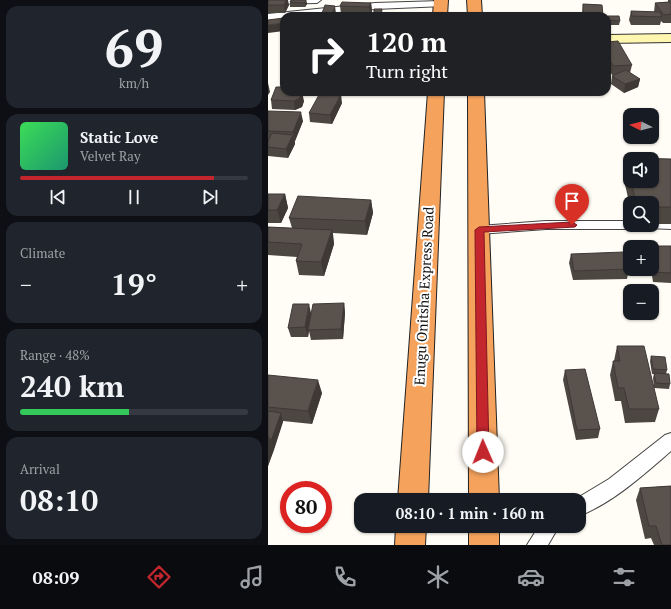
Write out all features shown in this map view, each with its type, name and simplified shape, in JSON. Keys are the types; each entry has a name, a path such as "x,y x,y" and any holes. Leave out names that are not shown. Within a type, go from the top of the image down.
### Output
{"highway":[{"path":"474,0 474,12"},
{"name":"Enugu Onitsha Express Road","path":"412,493 436,96"},
{"path":"476,96 484,493"},
{"path":"410,545 411,533"},
{"path":"484,533 484,545"}],"main road":[{"path":"611,39 671,38"}],"street":[{"path":"268,1 317,0"},
{"path":"307,12 377,3 390,6 441,7"},
{"path":"389,12 390,6"},
{"path":"268,17 280,15"},
{"path":"479,230 552,225 623,225"},
{"path":"659,225 671,225"},
{"path":"586,504 616,486 671,440"},
{"path":"538,545 546,533"}],"building":[{"path":"268,0 286,0 284,5 268,5"},
{"path":"291,0 306,0 305,3 290,2"},
{"path":"342,2 371,3 369,7 340,6"},
{"path":"669,2 671,4 671,14 664,15 655,3"},
{"path":"583,4 602,5 603,12 583,12"},
{"path":"325,5 335,6 333,12 322,12"},
{"path":"374,9 382,9 382,12 374,12"},
{"path":"631,11 660,12 662,17 632,16"},
{"path":"611,16 619,16 620,21 611,20"},
{"path":"280,18 280,24 268,25 268,20"},
{"path":"618,41 632,65 613,66 611,62 611,42"},
{"path":"626,70 640,79 625,84 612,76"},
{"path":"276,87 280,87 280,96 301,96 294,101 271,100"},
{"path":"318,96 340,96 330,115 309,113"},
{"path":"268,111 301,112 293,132 268,131"},
{"path":"272,133 293,135 286,149 268,147 268,141"},
{"path":"659,159 671,159 671,207 659,207 659,196 634,196 633,188 659,188"},
{"path":"268,194 285,194 277,210 268,210"},
{"path":"298,196 371,200 365,221 289,218"},
{"path":"268,227 332,230 321,262 296,261 302,244 268,242"},
{"path":"659,246 671,246 671,273 659,272"},
{"path":"623,252 623,269 574,271 571,254"},
{"path":"344,303 341,329 308,330 313,304"},
{"path":"293,304 309,304 305,327 288,328"},
{"path":"617,346 644,346 659,409 629,409 624,388 618,388 613,361 620,361"},
{"path":"651,356 665,357 667,370 653,369"},
{"path":"585,369 600,429 577,430 565,370"},
{"path":"654,373 669,374 670,384 656,383"},
{"path":"268,375 318,380 308,411 268,407"},
{"path":"268,411 281,413 271,441 268,437"},
{"path":"671,486 671,545 662,545 656,526 649,526 640,488"}],"route":[{"path":"483,452 479,230 546,225 572,225"}]}
